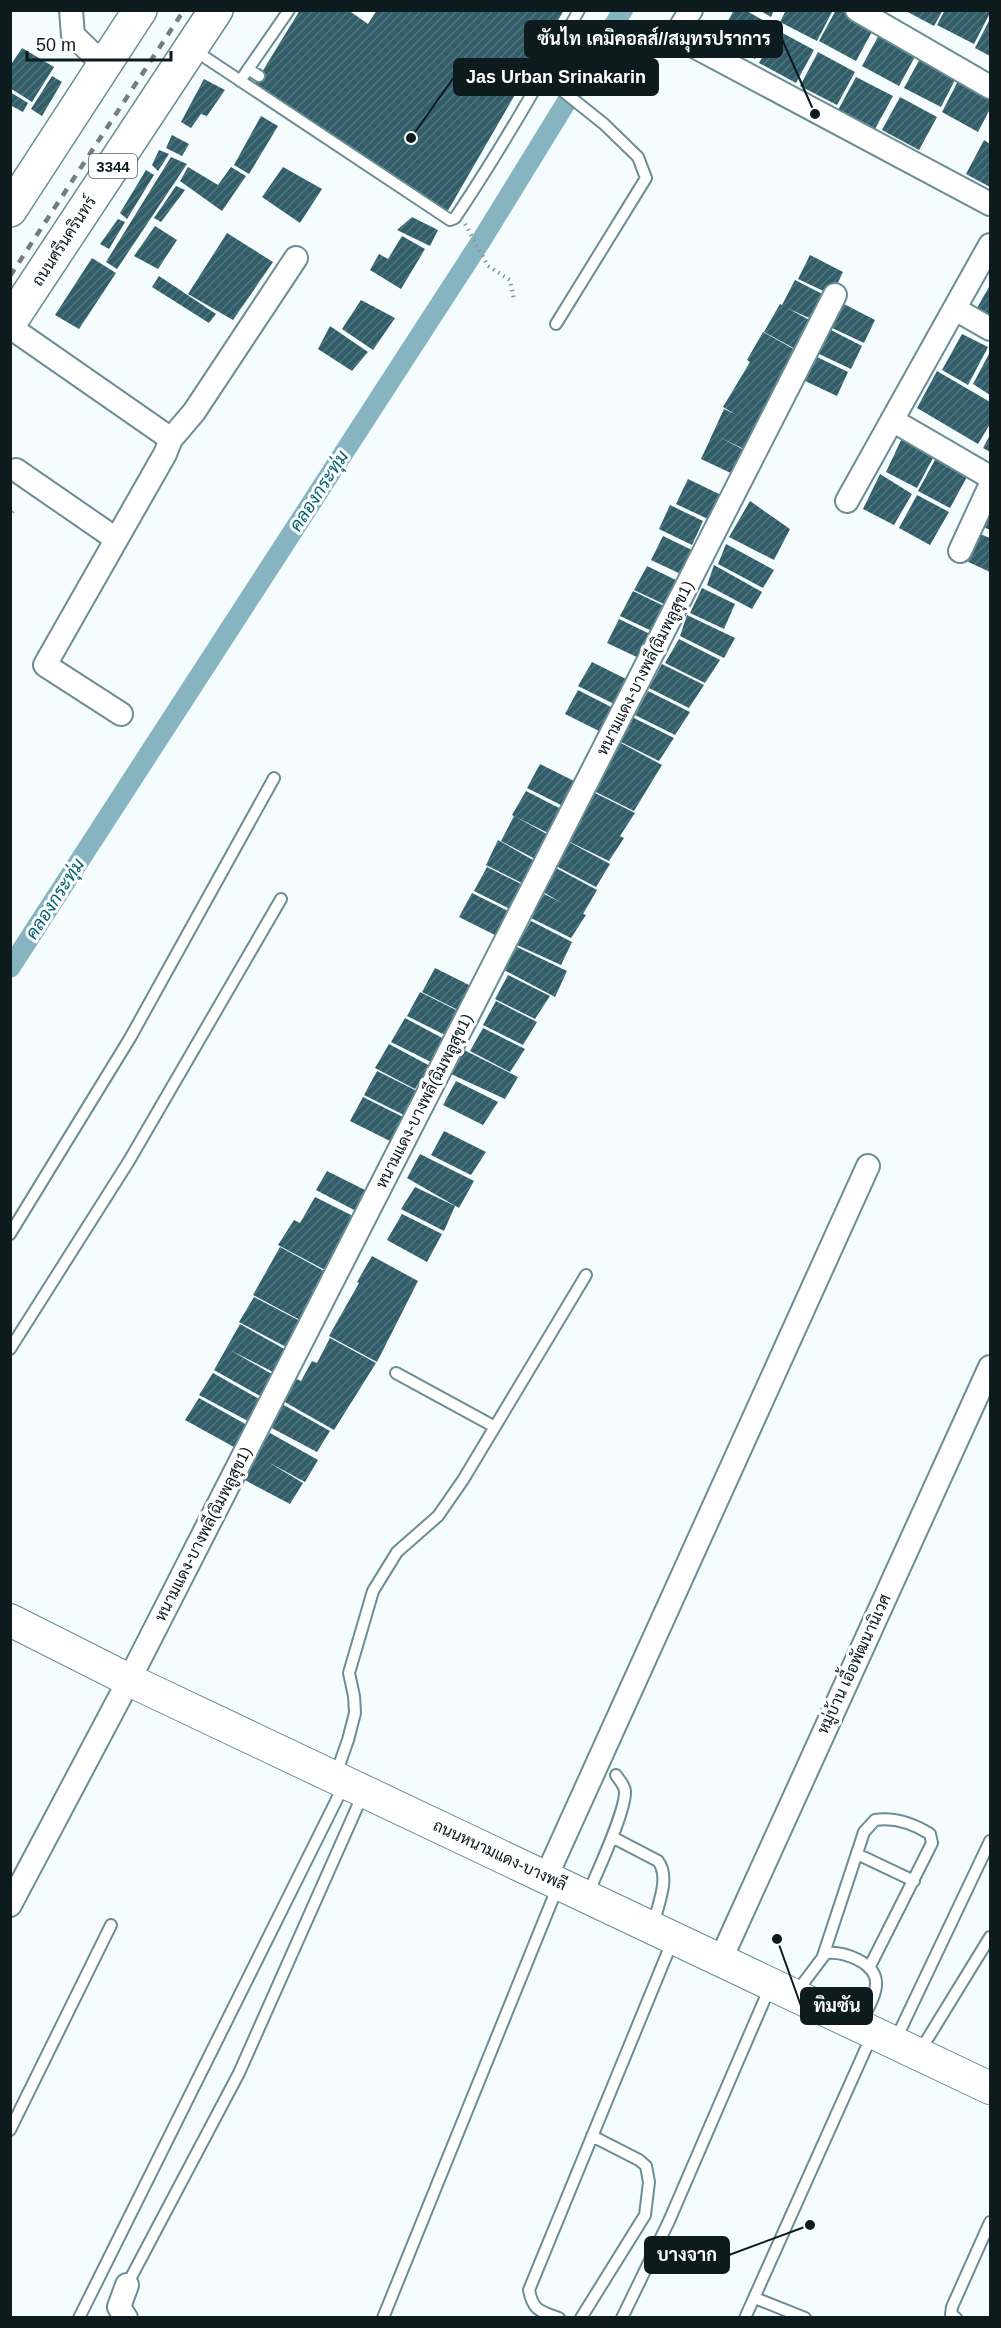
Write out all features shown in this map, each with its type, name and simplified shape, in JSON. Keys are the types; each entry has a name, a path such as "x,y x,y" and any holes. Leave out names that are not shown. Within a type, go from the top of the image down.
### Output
{"main road":[{"path":"10,210 140,10"},
{"name":"ถนนศรีนครินทร์","path":"10,322 216,10"},
{"name":"ถนนหนามแดง-บางพลี","path":"10,1620 129,1680 990,2088"}],"street":[{"path":"71,10 73,35 104,65"},
{"path":"691,10 675,36 990,204"},
{"path":"857,10 990,87"},
{"path":"847,501 990,245"},
{"path":"121,714 45,665 165,454 171,439 200,403 296,258"},
{"name":"หนามแดง-บางพลี(ฉิมพลูสุข1)","path":"10,1905 129,1680 835,295"},
{"path":"955,309 990,329"},
{"path":"10,327 171,439"},
{"path":"892,420 990,477"},
{"path":"16,470 116,539"},
{"path":"960,551 990,486"},
{"path":"553,1880 868,1166"},
{"name":"หมู่บ้าน เอื้อพัฒนานิเวศ","path":"720,1961 990,1368"},
{"path":"126,2318 119,2307 127,2285"}],"lane":[{"path":"240,81 289,10"},
{"path":"191,48 450,220 455,218 498,153 544,76 579,10"},
{"path":"249,69 259,76"},
{"path":"544,76 604,124 639,157 646,178 556,324"},
{"path":"10,1234 130,1038 274,778"},
{"path":"10,1349 129,1161 281,899"},
{"path":"127,2285 239,2073 348,1784 348,1740 355,1713 349,1673 373,1591 397,1552 438,1516 464,1479 585,1275"},
{"path":"396,1373 495,1427"},
{"path":"587,1897 612,1837 625,1794 624,1786 616,1775"},
{"path":"79,2318 348,1784"},
{"path":"823,1956 864,1832 875,1820 886,1818 918,1826 930,1834 932,1843 869,1968"},
{"path":"559,2318 539,2310 532,2304 529,2290 592,2136 662,1933 663,1868 658,1861 612,1837"},
{"path":"745,2318 886,2038 990,1841"},
{"path":"857,1854 914,1881"},
{"path":"383,2318 553,1880"},
{"path":"10,2130 111,1925"},
{"path":"886,2038 990,1937"},
{"path":"622,2318 783,1989 826,1953 853,1957 869,1968 876,1981 874,1991 886,2038"},
{"path":"581,2318 645,2215 649,2182 646,2166 639,2160 592,2136"},
{"path":"956,2318 951,2314 951,2307 990,2222"},
{"path":"755,2298 804,2318"}],"path":[{"path":"463,220 489,266 510,280 514,300"},
{"path":"10,508 14,510 11,515"}],"building":[{"path":"300,10 348,10 368,24 377,10 564,10 446,214 254,85"},
{"path":"734,10 745,10 773,26 755,59 718,39"},
{"path":"759,10 774,10 771,17"},
{"path":"786,10 833,10 817,41 780,22"},
{"path":"836,10 841,10 874,28 856,61 819,41"},
{"path":"904,10 943,10 934,26"},
{"path":"945,10 990,10 990,13 974,44 937,25"},
{"path":"990,19 990,56 975,48"},
{"path":"777,30 814,50 796,83 759,63"},
{"path":"880,33 917,53 899,86 862,66"},
{"path":"22,48 54,67 32,102 10,88 10,66"},
{"path":"818,52 855,72 837,105 800,86"},
{"path":"922,55 958,74 941,107 904,88"},
{"path":"52,76 62,82 42,116 31,109"},
{"path":"856,77 893,96 875,129 838,110"},
{"path":"204,79 225,90 207,116 201,114 191,128 181,122"},
{"path":"959,79 990,96 990,109 978,132 942,112"},
{"path":"10,92 28,103 23,112 10,105"},
{"path":"900,97 937,117 919,150 882,130"},
{"path":"261,116 278,126 249,174 234,165"},
{"path":"172,135 189,144 182,156 166,148"},
{"path":"984,140 990,144 990,187 966,174"},
{"path":"159,150 169,154 158,171 152,165"},
{"path":"171,157 187,164 117,269 106,262"},
{"path":"188,167 218,185 231,167 246,176 222,211 180,181"},
{"path":"283,167 322,189 300,223 262,197"},
{"path":"146,170 154,175 127,219 120,213"},
{"path":"176,186 185,190 161,222 154,218"},
{"path":"412,217 438,230 430,246 397,230"},
{"path":"118,219 125,222 109,249 100,244"},
{"path":"155,226 177,240 158,269 134,256"},
{"path":"227,233 273,262 233,320 188,294"},
{"path":"402,236 425,249 401,289 370,270 379,254 388,259"},
{"path":"810,255 843,272 832,295 798,279"},
{"path":"92,258 116,273 79,329 55,315"},
{"path":"159,276 216,314 209,323 152,287"},
{"path":"795,280 828,297 816,321 787,308 817,324 801,352 764,332"},
{"path":"990,285 990,319 976,310"},
{"path":"361,300 395,318 373,350 342,329"},
{"path":"842,303 875,320 864,343 830,327"},
{"path":"330,326 368,352 352,371 318,349"},
{"path":"829,329 862,346 851,369 817,353"},
{"path":"763,332 799,352 746,450 719,437 746,451 735,475 701,459 724,409 735,414 723,407 750,362 747,360"},
{"path":"962,334 988,347 968,385 942,370"},
{"path":"990,352 990,395 973,384"},
{"path":"815,356 848,372 837,396 803,380"},
{"path":"937,371 990,402 990,424 978,444 917,408"},
{"path":"990,435 990,452 983,448"},
{"path":"903,436 934,456 917,488 886,472"},
{"path":"936,458 968,475 950,508 918,491"},
{"path":"880,474 912,494 894,525 863,509"},
{"path":"688,479 721,495 710,520 676,504"},
{"path":"917,495 949,512 930,545 899,528"},
{"path":"750,501 790,529 774,560 729,537"},
{"path":"670,505 703,521 692,545 659,529"},
{"path":"990,506 990,530 981,526"},
{"path":"975,532 990,538 990,572 962,559"},
{"path":"663,536 696,552 685,576 651,560"},
{"path":"726,544 774,570 763,588 718,564"},
{"path":"714,565 762,592 752,609 707,585"},
{"path":"647,566 680,582 668,606 634,590"},
{"path":"702,588 735,604 724,629 690,613"},
{"path":"633,591 666,607 654,632 620,616"},
{"path":"687,615 735,638 724,658 680,636"},
{"path":"619,619 652,635 641,659 607,643"},
{"path":"679,639 720,660 705,683 665,663"},
{"path":"592,662 632,682 618,706 578,686"},
{"path":"662,664 704,685 689,708 649,688"},
{"path":"578,690 619,711 605,734 565,714"},
{"path":"648,691 690,712 675,735 635,715"},
{"path":"632,717 674,738 659,761 619,741"},
{"path":"621,743 662,765 634,811 594,791"},
{"path":"540,764 582,785 567,808 527,788"},
{"path":"526,791 567,812 552,835 512,815"},
{"path":"593,792 635,813 620,836 624,838 609,861 568,841"},
{"path":"514,816 554,838 541,862 501,841"},
{"path":"498,840 540,864 530,887 486,865"},
{"path":"569,842 610,864 596,887 556,866"},
{"path":"487,867 529,888 514,911 474,891"},
{"path":"556,868 597,890 583,914 586,915 571,938 531,918 544,894 562,903 543,892"},
{"path":"472,893 514,914 499,937 459,917"},
{"path":"531,921 572,942 561,965 517,945"},
{"path":"517,947 567,971 555,997 504,970"},
{"path":"435,968 477,989 462,1012 422,992"},
{"path":"508,975 550,996 535,1019 495,999"},
{"path":"420,992 462,1013 447,1036 407,1016"},
{"path":"496,1001 537,1022 523,1045 483,1025"},
{"path":"405,1018 446,1040 431,1062 391,1042"},
{"path":"483,1028 525,1049 510,1072 470,1051"},
{"path":"389,1044 430,1066 415,1089 375,1068"},
{"path":"464,1050 518,1077 505,1099 451,1074"},
{"path":"377,1071 419,1092 404,1115 364,1095"},
{"path":"456,1081 498,1102 483,1125 443,1105"},
{"path":"363,1097 405,1118 390,1141 350,1121"},
{"path":"444,1131 486,1152 471,1175 431,1155"},
{"path":"420,1154 474,1181 459,1208 407,1178"},
{"path":"327,1171 367,1191 356,1211 316,1190"},
{"path":"415,1187 455,1206 444,1231 401,1209"},
{"path":"315,1197 355,1217 327,1271 278,1245 294,1220 300,1223"},
{"path":"402,1214 442,1234 427,1262 387,1240"},
{"path":"280,1247 326,1272 302,1321 253,1295"},
{"path":"372,1256 418,1281 377,1362 329,1336"},
{"path":"254,1297 300,1321 288,1348 239,1322"},
{"path":"240,1324 288,1351 275,1373 230,1350 275,1376 262,1397 214,1370"},
{"path":"330,1338 376,1363 334,1430 283,1401 294,1378 301,1381 312,1361 317,1363"},
{"path":"213,1373 261,1400 248,1421 199,1395"},
{"path":"199,1398 247,1425 234,1447 185,1420"},
{"path":"282,1404 330,1431 317,1452 268,1426"},
{"path":"270,1433 318,1460 305,1482 268,1462 303,1483 290,1504 241,1478"}],"waterway":[{"name":"คลองกระทุ่ม","path":"10,968 481,241 623,10"}],"railway":[{"path":"10,276 184,10"}],"place":[{"name":"ซันไท เคมิคอลส์//สมุทรปราการ","path":"815,114"},
{"name":"Jas Urban Srinakarin","path":"411,138"},
{"name":"ทิมซัน","path":"777,1939"},
{"name":"บางจาก","path":"810,2225"}]}
